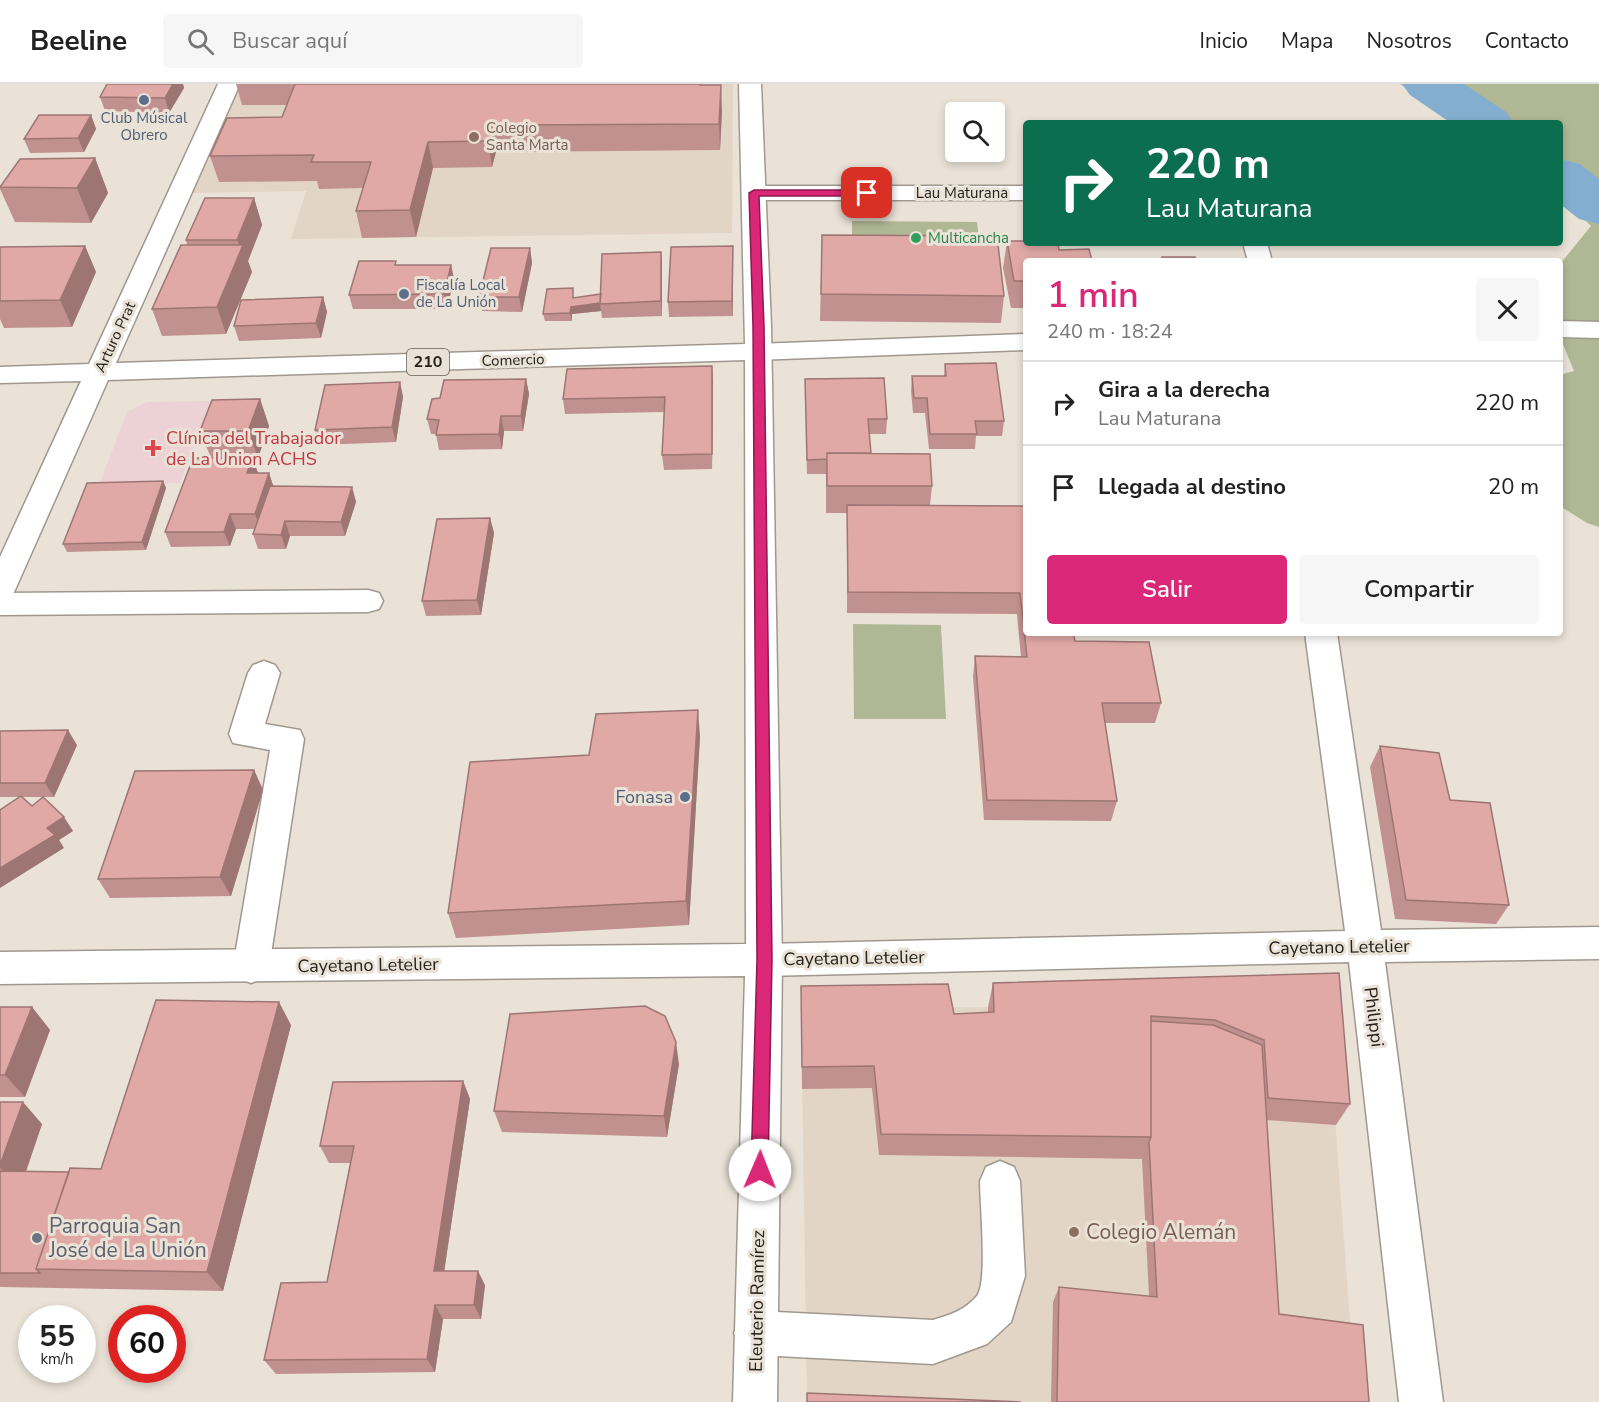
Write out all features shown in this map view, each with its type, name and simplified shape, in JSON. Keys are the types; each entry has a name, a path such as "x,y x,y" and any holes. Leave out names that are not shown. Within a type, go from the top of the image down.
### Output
{"main road":[{"name":"Arturo Prat","path":"0,590 229,84"},
{"name":"Eleuterio Ramírez","path":"750,84 758,352 764,960 755,1402"},
{"name":"Lau Maturana","path":"754,193 1023,193"},
{"path":"1563,329 1599,330"},
{"name":"Comercio","path":"0,375 1023,342"},
{"path":"0,604 368,601"},
{"name":"Philippi","path":"1321,636 1365,946 1421,1402"},
{"path":"251,967 288,739 245,734 264,674"},
{"name":"Cayetano Letelier","path":"0,968 764,960 1599,943"},
{"path":"756,1333 933,1342 972,1329 996,1307 1004,1276 1000,1181"}],"shaded area":[{"name":"Colegio Santa Marta","path":"237,84 733,84 732,233 291,239 306,191 191,193"},
{"name":"Clínica del Trabajador de La Union ACHS","path":"212,401 180,483 99,485 127,412 147,402"},
{"name":"Colegio Alemán","path":"1326,997 1356,1402 807,1402 801,1009 988,1007"}],"green space":[{"path":"1400,84 1599,84 1599,527 1587,523 1563,508 1563,374 1574,371 1563,344 1563,260 1591,226 1563,198 1563,120 1459,120"},
{"name":"Multicancha","path":"852,221 977,222 981,255 852,254"},
{"path":"853,624 941,625 946,719 854,719"}],"building":[{"path":"107,84 173,84 165,98 100,97"},
{"path":"295,84 721,85 719,124 492,125 488,141 428,142 410,210 356,211 371,162 311,162 314,155 210,156 227,118 282,117"},
{"path":"39,115 91,115 78,138 24,139"},
{"path":"95,158 77,188 0,187 20,159"},
{"path":"205,198 254,198 237,240 186,240"},
{"path":"822,235 997,236 1004,296 821,294"},
{"path":"1007,241 1023,241 1023,246 1058,246 1059,250 1089,249 1091,258 1023,258 1023,281 1014,281"},
{"path":"181,245 243,245 217,307 152,309"},
{"path":"85,246 60,300 0,301 0,247"},
{"path":"733,246 732,301 668,302 671,247"},
{"path":"491,248 530,248 519,297 479,297"},
{"path":"661,252 661,301 600,304 602,254"},
{"path":"1162,257 1195,258 1162,258"},
{"path":"359,261 396,261 395,265 451,265 444,294 349,295"},
{"path":"573,288 573,298 601,294 600,303 571,307 570,313 543,314 547,289"},
{"path":"323,297 316,323 234,326 241,300"},
{"path":"996,363 1004,421 975,421 977,434 930,434 927,398 914,398 912,376 946,376 945,364"},
{"path":"712,366 712,454 662,455 665,397 563,399 567,369"},
{"path":"884,378 887,419 868,419 871,453 827,453 827,459 807,460 805,379"},
{"path":"526,379 521,416 501,416 499,434 436,435 439,420 427,419 432,399 440,398 444,380"},
{"path":"400,382 392,427 315,430 325,385"},
{"path":"260,399 248,431 200,431 212,400"},
{"path":"827,453 930,454 932,486 827,486"},
{"path":"193,458 252,458 247,473 269,473 255,514 230,514 224,532 165,532"},
{"path":"163,481 142,542 63,544 87,483"},
{"path":"270,486 352,487 341,522 285,521 281,535 253,534"},
{"path":"847,505 1023,506 1023,620 1020,593 848,592"},
{"path":"490,518 477,600 422,601 437,519"},
{"path":"1025,636 1074,636 1075,641 1149,642 1161,703 1102,703 1117,801 987,800 975,656 1027,657"},
{"path":"698,710 686,901 448,913 470,762 589,755 596,714"},
{"path":"68,730 45,783 0,783 0,731"},
{"path":"1380,746 1439,753 1450,800 1490,803 1509,905 1406,900"},
{"path":"254,770 220,877 98,879 135,771"},
{"path":"21,796 32,806 43,797 64,817 47,828 55,835 0,868 0,810"},
{"path":"1339,973 1350,1104 1268,1098 1264,1040 1215,1020 1151,1016 1151,1137 881,1134 874,1066 802,1067 801,986 948,984 954,1014 994,1012 993,983"},
{"path":"156,1000 279,1002 207,1272 36,1269 70,1168 101,1169"},
{"path":"645,1006 665,1016 676,1042 664,1116 494,1111 510,1014"},
{"path":"0,1007 32,1007 5,1075 0,1075"},
{"path":"1151,1021 1213,1025 1262,1045 1279,1314 1363,1325 1369,1402 1057,1402 1059,1287 1157,1297 1149,1142 1151,1137"},
{"path":"463,1081 434,1271 478,1271 474,1305 435,1305 427,1359 264,1360 281,1283 327,1282 354,1146 320,1146 333,1082"},
{"path":"0,1102 23,1102 0,1165"},
{"path":"0,1171 69,1172 36,1269 40,1273 0,1273"},
{"path":"807,1393 1021,1402 807,1402"}],"waterway":[{"path":"1428,84 1482,120"},
{"path":"1563,178 1599,207"}],"place":[{"name":"Club Músical Obrero","path":"144,100"},
{"name":"Colegio Santa Marta","path":"474,137"},
{"name":"Multicancha","path":"916,238"},
{"name":"Fiscalía Local de La Unión","path":"404,294"},
{"name":"Clínica del Trabajador de La Union ACHS","path":"153,448"},
{"name":"Fonasa","path":"685,797"},
{"name":"Colegio Alemán","path":"1074,1232"},
{"name":"Parroquia San José de La Unión","path":"37,1238"}],"route":[{"path":"760,1170 764,960 758,326 754,193 867,193"}]}
